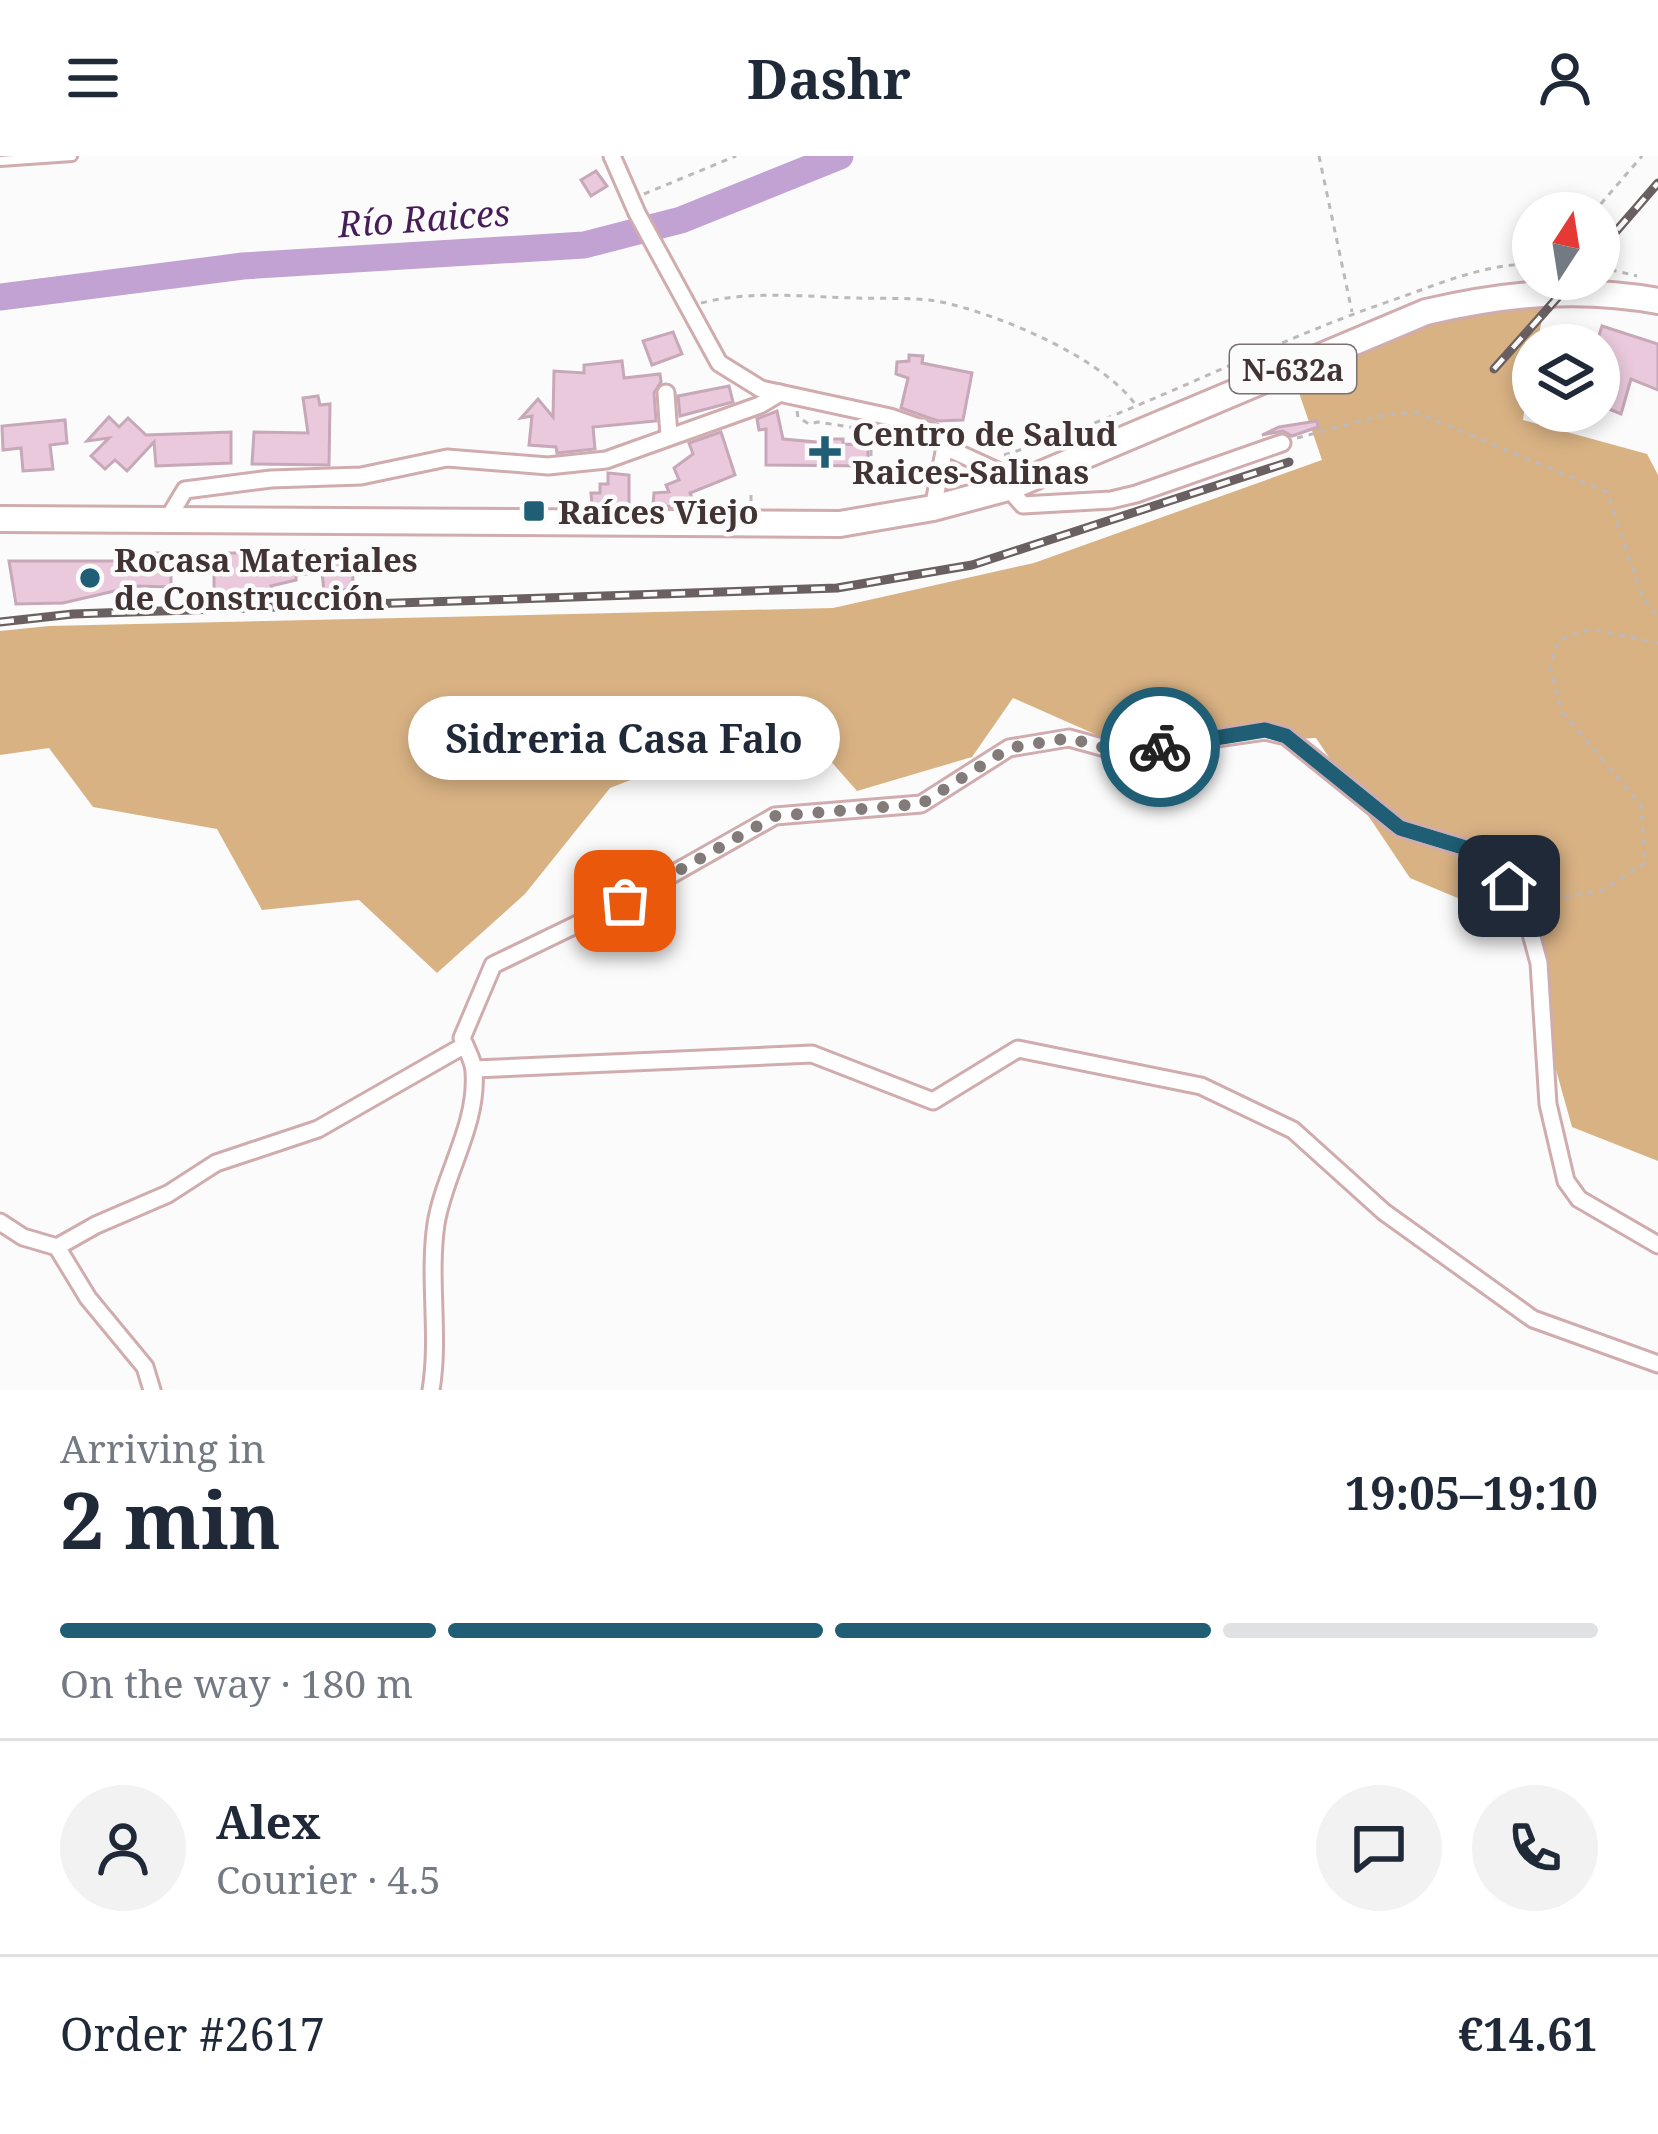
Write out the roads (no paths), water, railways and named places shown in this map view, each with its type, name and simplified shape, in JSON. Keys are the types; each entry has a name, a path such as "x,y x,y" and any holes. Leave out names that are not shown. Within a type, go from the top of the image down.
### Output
{"main road":[{"name":"N-632a","path":"7,517 810,526 933,508 1007,488 1426,312 1493,296 1541,291 1658,301"}],"street":[{"path":"612,156 654,247 719,363 761,389 933,432 946,447 1004,473 1007,488 1023,505 1112,500 1282,443"},
{"path":"166,520 185,490 271,479 361,476 447,458 548,466 606,460 760,405 780,393"},
{"path":"666,394 669,436"},
{"path":"933,508 946,447"},
{"path":"431,1390 436,1220 471,1107 475,1069 462,1038 493,965 625,901 775,816 921,804 1009,748 1069,738 1120,752 1265,730 1286,736 1400,828 1493,860 1525,912 1539,963 1548,1104 1566,1181 1579,1199 1658,1245"},
{"path":"57,1247 168,1194 217,1163 318,1129 465,1045"},
{"path":"475,1069 812,1054 933,1101 1018,1049 1201,1086 1293,1130 1384,1212 1533,1319 1658,1364"},
{"path":"0,1222 23,1237 57,1247 88,1298 145,1367 152,1390"}],"lane":[{"path":"0,161 72,156"}],"waterway":[{"name":"Río Raices","path":"0,297 243,266 584,245 681,220 840,156"}],"railway":[{"path":"1620,227 1658,183"},
{"path":"1494,369 1555,300"},
{"path":"0,622 73,614 837,588 972,565 1289,462"}],"place":[{"name":"Centro de Salud Raices-Salinas","path":"825,452"},
{"name":"Raíces Viejo","path":"534,511"},
{"name":"Rocasa Materiales de Construcción","path":"90,578"},
{"name":"Sidreria Casa Falo","path":"625,901"}]}
